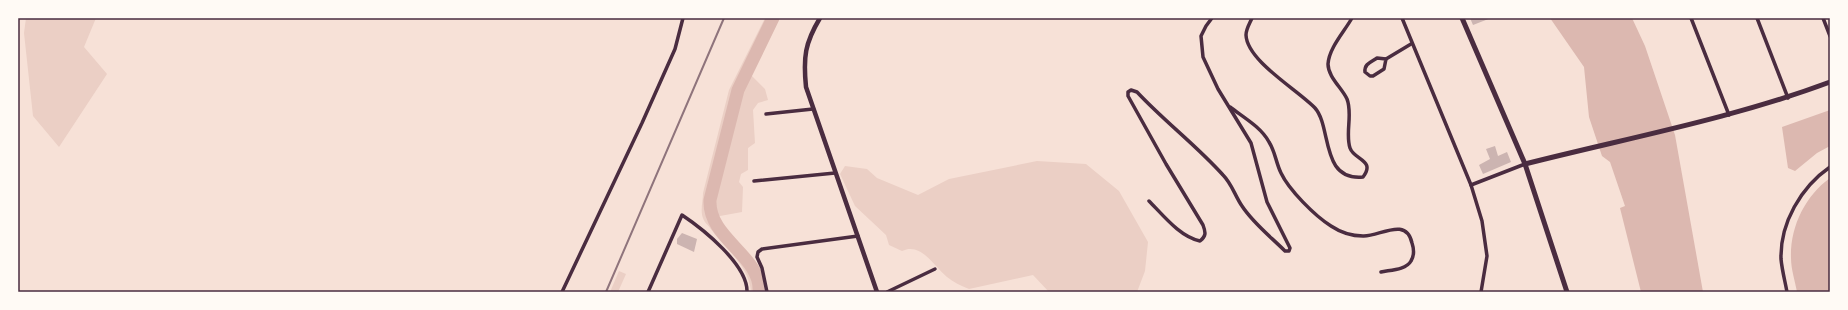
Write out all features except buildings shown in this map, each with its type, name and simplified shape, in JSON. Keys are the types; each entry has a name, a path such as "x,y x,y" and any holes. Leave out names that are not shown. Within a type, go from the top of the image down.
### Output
{"main road":[{"path":"1462,18 1525,164 1567,292"},
{"path":"1525,164 1729,115 1788,98 1830,82"}],"street":[{"path":"562,292 675,49 683,18"},
{"path":"820,18 809,40 804,58 806,87 877,292"},
{"path":"1148,201 1176,227 1193,240 1200,242 1204,238 1206,233 1203,225 1166,164 1128,96 1128,92 1131,90 1136,92 1161,118 1212,163 1233,188 1242,207 1285,250 1289,250 1290,248 1288,240 1273,217 1267,202 1251,143 1218,89 1203,57 1201,36 1212,18"},
{"path":"1252,18 1246,36 1252,50 1280,80 1316,109 1321,119 1327,148 1333,162 1349,175 1363,177 1366,173 1367,166 1365,161 1356,156 1350,149 1348,100 1330,72 1328,65 1331,52 1352,18"},
{"path":"1402,18 1411,44 1444,117 1471,185 1482,221 1486,241 1485,275 1481,292"},
{"path":"1691,18 1729,115"},
{"path":"1757,18 1788,98"},
{"path":"1823,18 1830,36"},
{"path":"1386,59 1384,69 1373,76 1367,75 1364,68 1366,65 1377,58 1386,59 1411,44"},
{"path":"1228,105 1262,133 1269,141 1284,179 1308,207 1330,226 1347,233 1362,236 1396,229 1404,231 1409,235 1414,254 1411,262 1406,267 1381,272"},
{"path":"766,114 813,110"},
{"path":"1471,185 1525,164"},
{"path":"1787,292 1781,258 1786,225 1798,200 1818,175 1830,167"},
{"path":"754,181 835,173"},
{"path":"648,292 682,215 701,227 737,266 745,278 747,292"},
{"path":"768,292 762,268 757,257 758,252 762,249 858,236"},
{"path":"887,292 935,269"}],"shaded area":[{"path":"26,18 96,18 84,47 107,74 59,147 33,116 24,33"},
{"path":"765,18 778,18 775,28 751,75 765,89 768,100 758,103 753,110 755,143 748,148 748,170 741,174 739,182 743,187 742,212 720,216 717,215 730,234 753,260 759,270 763,280 764,292 751,292 749,282 741,265 705,222 702,215 702,209 703,193 729,90"},
{"path":"1550,18 1632,18 1645,46 1675,135 1703,292 1641,292 1620,208 1625,206 1610,162 1602,156 1589,117 1584,67"},
{"path":"1830,110 1830,146 1817,153 1795,171 1788,168 1782,127"},
{"path":"1037,161 1086,164 1119,191 1148,242 1145,271 1137,292 1049,292 1033,275 969,289 966,288 947,277 921,252 909,249 902,251 889,245 886,235 855,206 840,174 845,166 867,169 877,178 918,195 949,179"},
{"path":"1830,178 1830,292 1797,292 1792,271 1791,258 1791,246 1796,224 1806,203 1821,185"},
{"path":"619,271 626,274 618,292 610,292"}],"waterway":[{"path":"759,292 758,279 752,268 717,226 712,214 710,200 738,90 773,18"}],"railway":[{"path":"606,292 724,18"}]}
